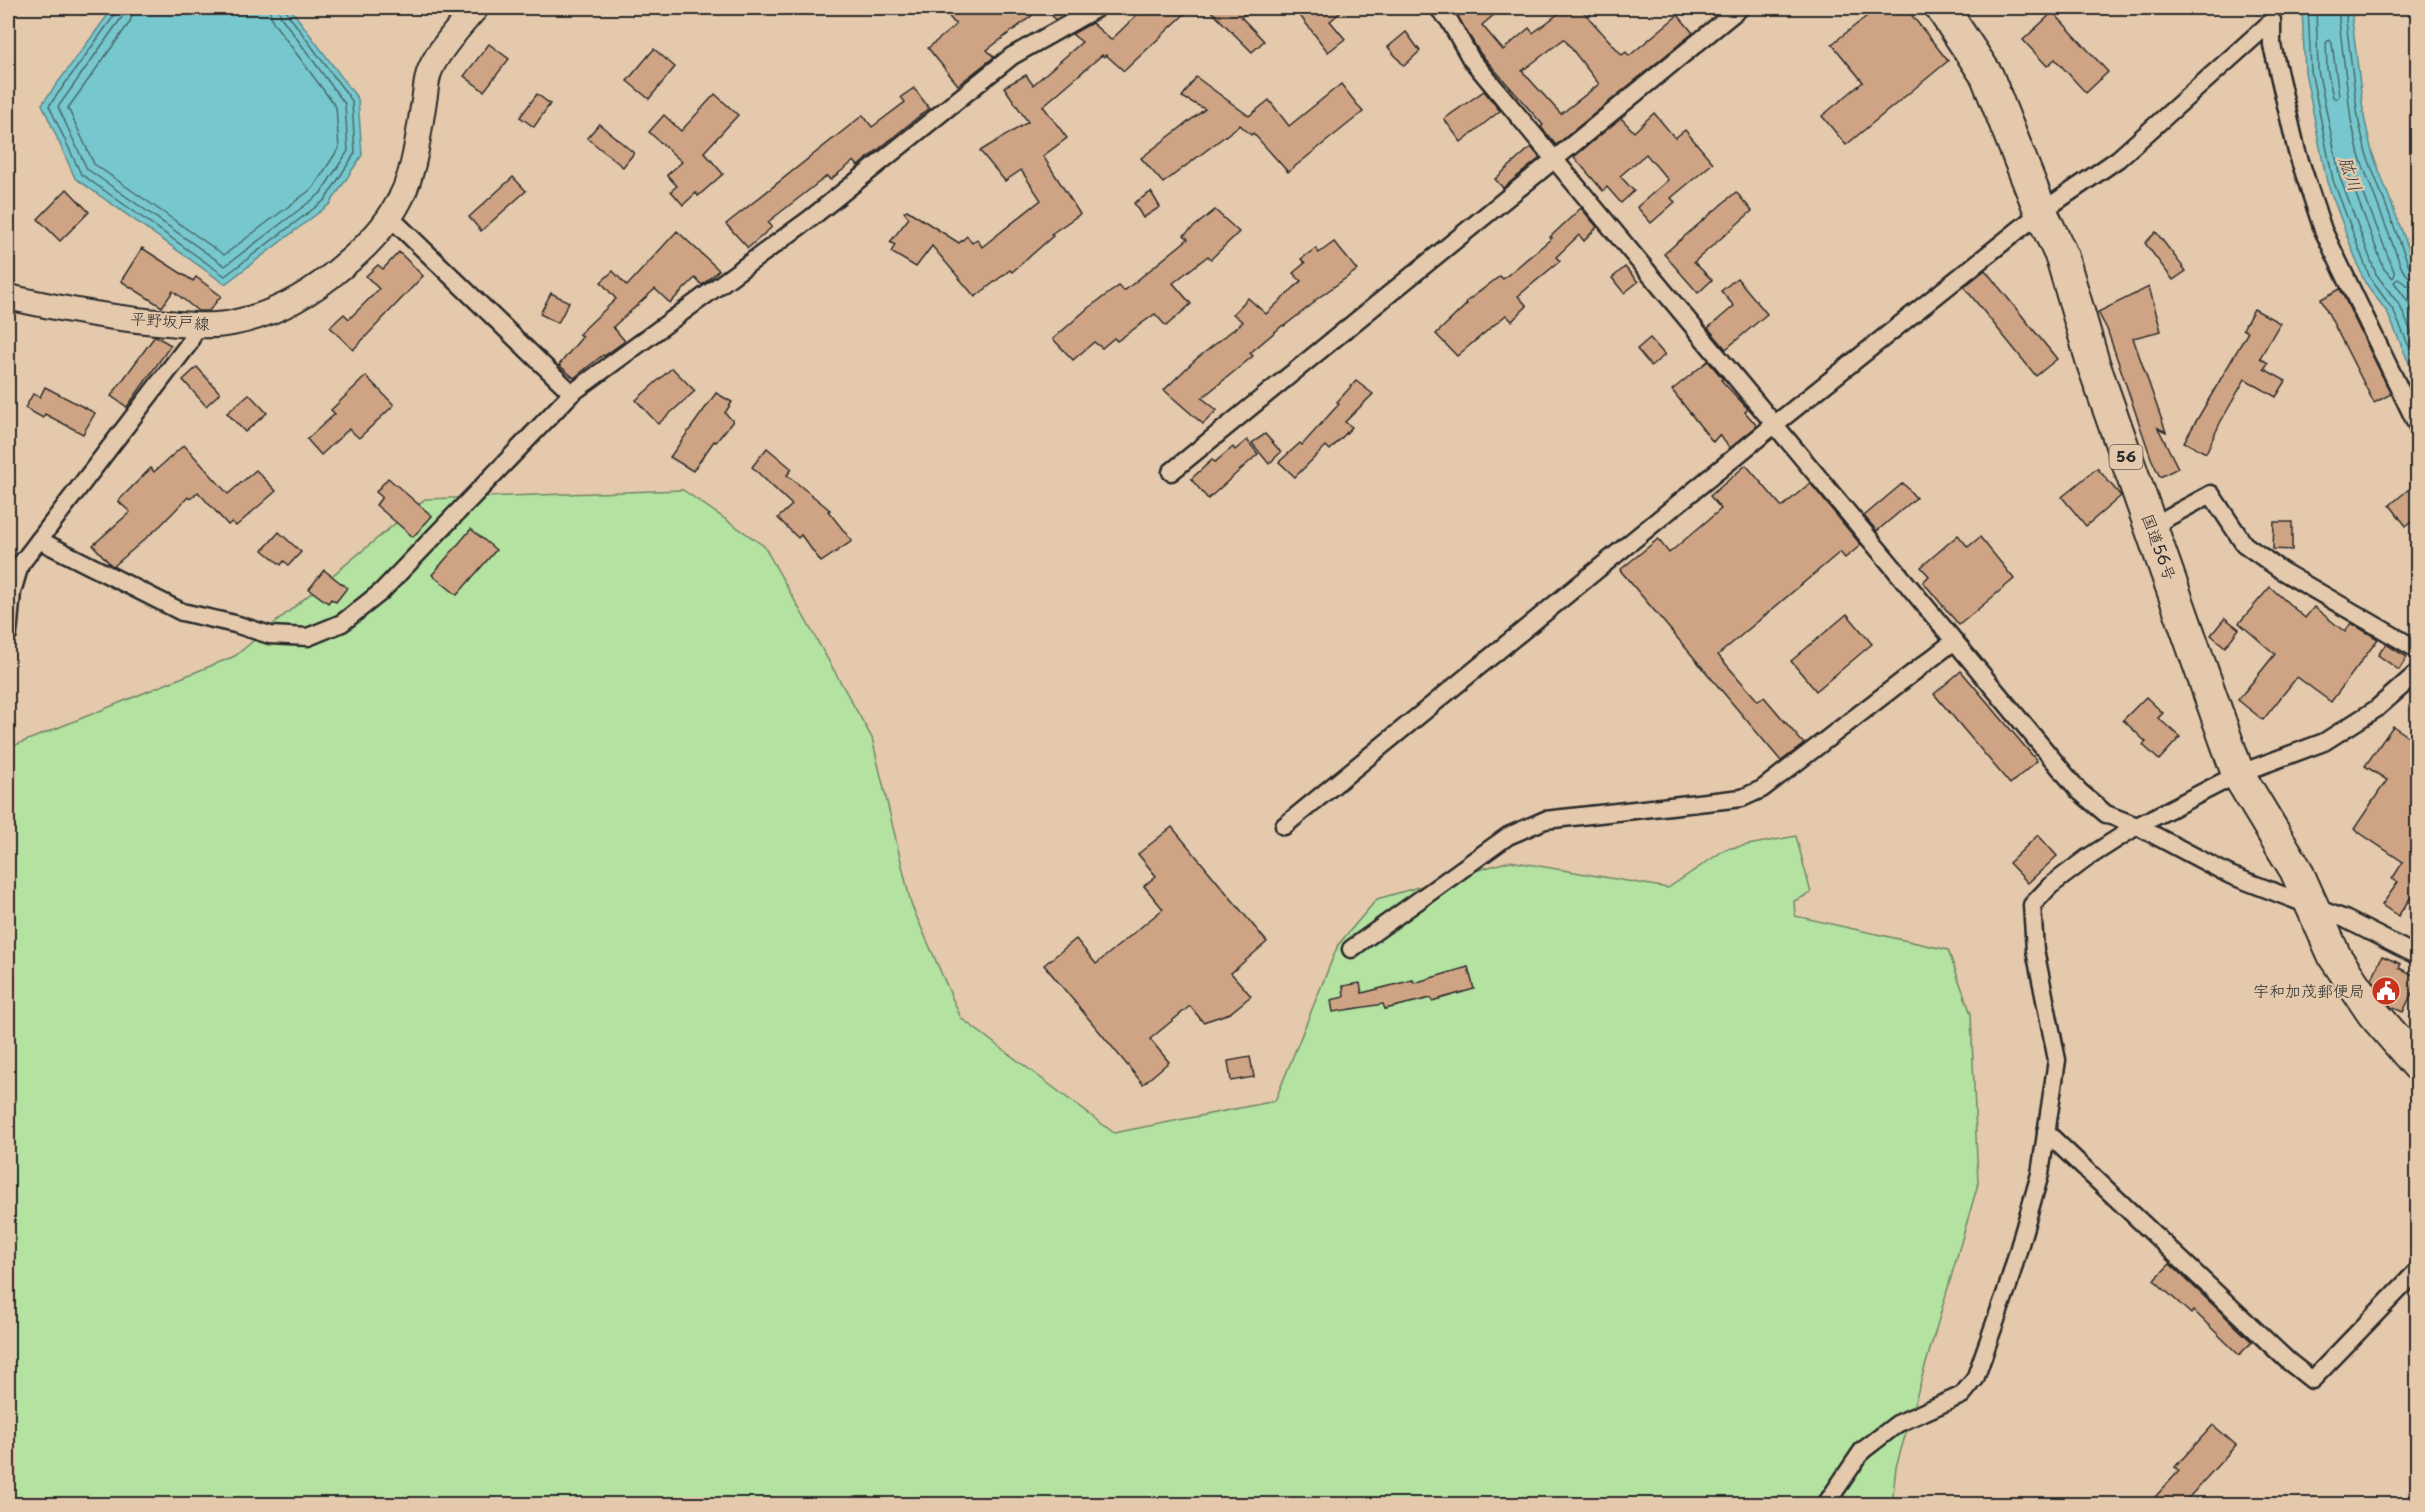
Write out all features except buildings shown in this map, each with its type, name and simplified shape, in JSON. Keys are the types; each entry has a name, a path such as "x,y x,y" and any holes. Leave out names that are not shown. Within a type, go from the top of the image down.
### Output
{"highway":[{"name":"国道56号","path":"1942,8 1987,75 2041,212 2062,257 2093,363 2238,774 2296,870 2335,957 2373,1013 2418,1065"}],"main road":[{"name":"平野坂戸線","path":"8,297 123,319 197,325 230,324 264,314 298,299 332,276 361,251 390,217 405,188 418,140 430,70 452,36 476,8"}],"street":[{"path":"39,540 182,612 270,635 308,637 342,623 381,592 572,393 811,218 1012,56 1097,8"},
{"path":"1438,8 1449,20 1471,59 1953,642 2079,790 2106,814 2137,826 2230,876 2345,919 2418,956"},
{"path":"1171,472 1740,8"},
{"path":"1284,826 1774,425 2041,212 2118,159 2272,21 2272,45 2297,152 2323,230 2418,427"},
{"path":"390,217 572,393"},
{"path":"8,634 12,592 20,565 188,345 197,325"},
{"path":"2152,526 2211,494 2244,544 2282,571 2418,650"},
{"path":"1351,949 1508,836 1545,820 1742,798 1762,789 1953,642"},
{"path":"1826,1504 1862,1451 1897,1424 1962,1395 1975,1379 2008,1286 2040,1174 2057,1060 2035,951 2032,905 2050,886 2087,858 2137,826 2238,774 2324,742 2376,710 2418,672"},
{"path":"2046,1132 2288,1361 2312,1380 2418,1270"}],"green space":[{"path":"683,490 764,546 872,738 911,904 961,1018 1114,1133 1275,1101 1338,945 1377,899 1510,861 1668,888 1726,849 1796,836 1811,893 1794,901 1795,916 1948,950 1971,1014 1978,1184 1896,1467 1892,1504 8,1504 8,748 235,656 425,499"}],"water":[{"path":"113,8 290,8 358,99 362,155 330,204 225,284 75,178 42,104"},
{"name":"肱川","path":"2302,8 2353,8 2352,20 2364,117 2372,152 2417,271 2417,382 2387,312 2364,281 2327,182 2305,72"}],"place":[{"name":"宇和加茂郵便局","path":"2386,991"}]}
